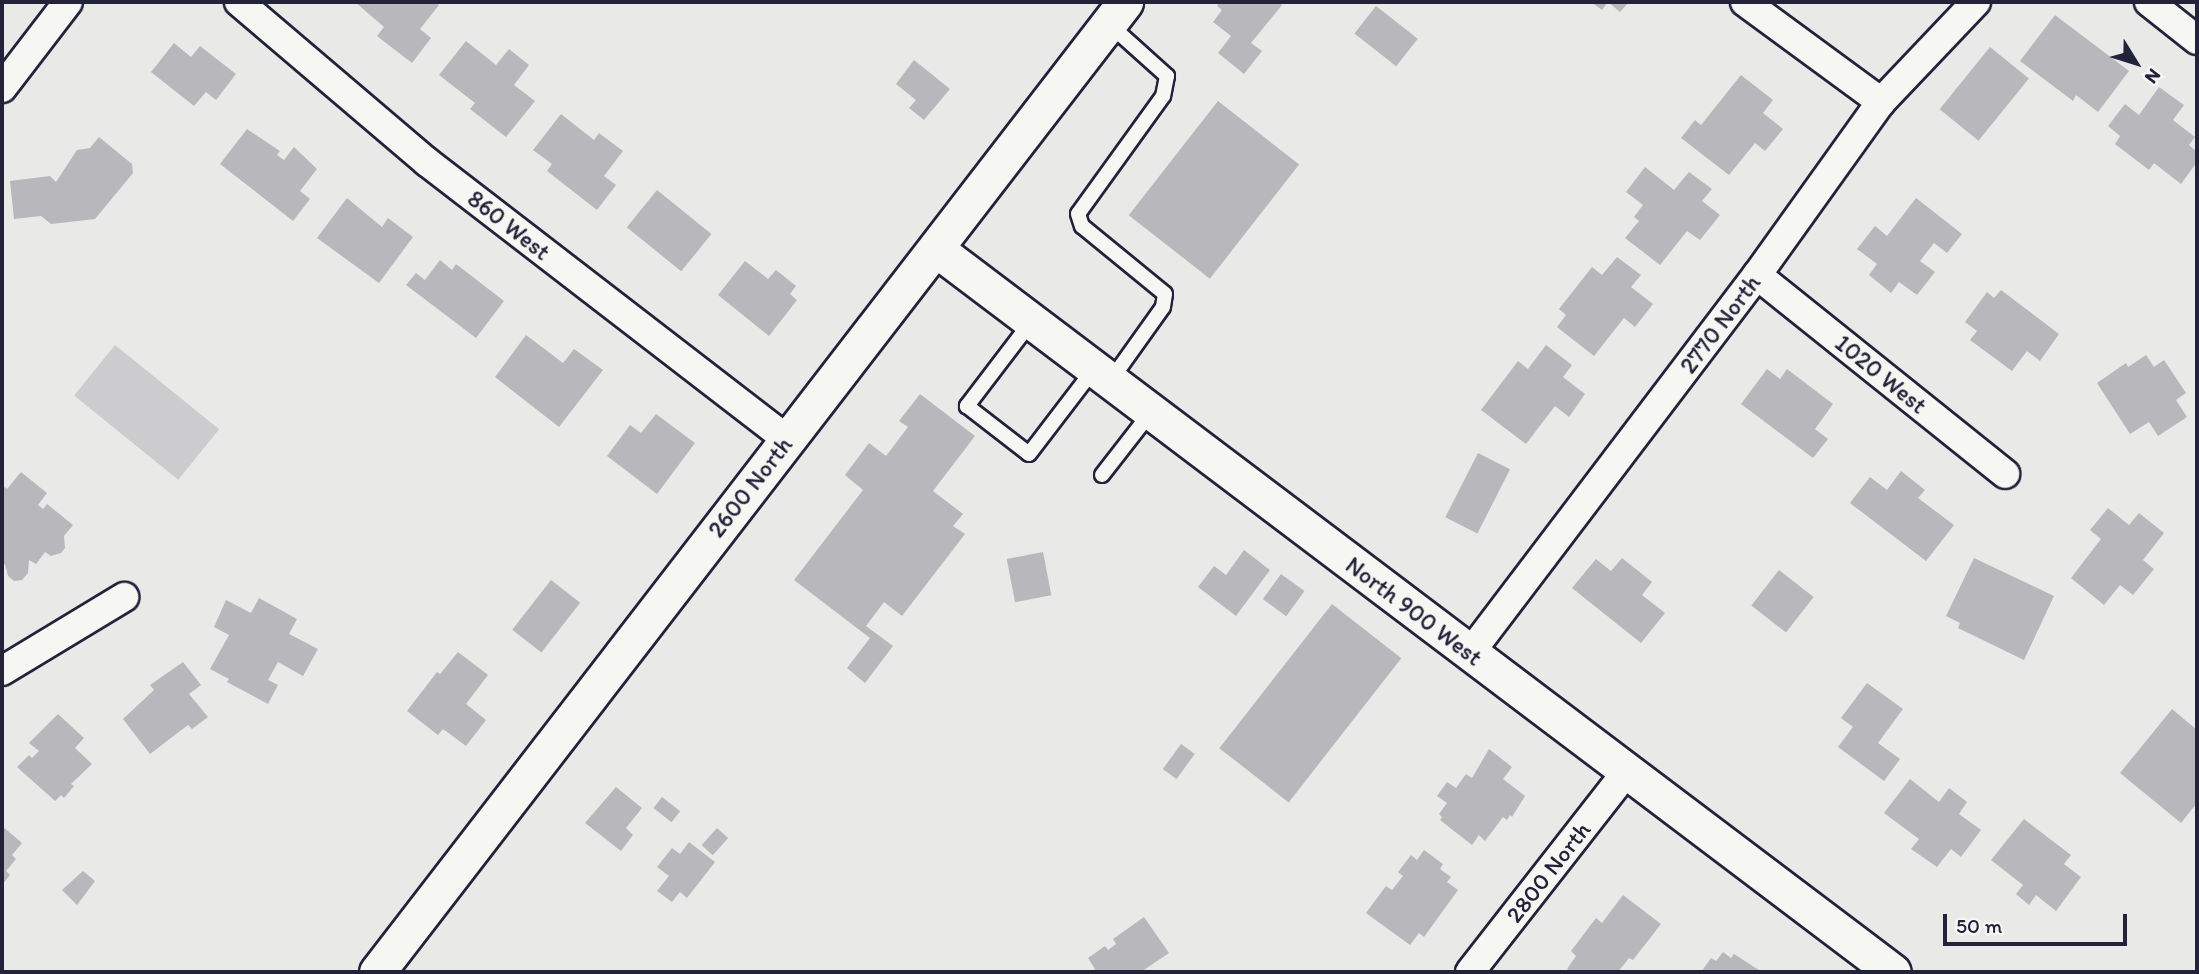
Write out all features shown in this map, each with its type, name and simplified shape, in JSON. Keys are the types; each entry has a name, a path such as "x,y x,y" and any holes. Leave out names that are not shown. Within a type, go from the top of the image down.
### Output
{"street":[{"path":"2,88 68,2"},
{"name":"860 West","path":"239,2 427,162 787,439"},
{"path":"1745,2 1881,102"},
{"name":"2770 North","path":"1471,653 1758,275 1881,102 1976,2"},
{"path":"2149,2 2197,40"},
{"name":"2600 North","path":"377,972 1117,13"},
{"name":"North 900 West","path":"936,249 1888,971"},
{"name":"1020 West","path":"1758,275 2005,474"},
{"path":"2,671 124,597"},
{"name":"2800 North","path":"1470,972 1627,771"}],"lane":[{"path":"1031,322 967,406 1029,454 1163,307 1165,295 1082,226 1078,214 1163,96 1167,76 1117,13"},
{"path":"1102,475 1152,412"}],"shaded area":[{"path":"115,345 219,429 178,480 74,396"}],"building":[{"path":"355,2 435,2 439,5 420,29 431,38 412,63 377,36 384,27"},
{"path":"1220,2 1278,2 1282,5 1251,43 1262,51 1244,74 1218,53 1231,36 1213,22 1222,10 1217,6"},
{"path":"1591,2 1608,2 1602,10"},
{"path":"1608,2 1629,2 1620,12"},
{"path":"1376,6 1418,39 1396,66 1354,34"},
{"path":"2055,15 2129,71 2098,112 2076,95 2073,101 2020,61"},
{"path":"466,41 496,65 509,49 529,65 514,85 535,101 506,137 470,109 475,103 439,75"},
{"path":"174,43 191,57 200,46 236,74 216,100 206,92 194,106 151,72"},
{"path":"1990,47 2029,78 1979,141 1940,109"},
{"path":"914,60 950,89 924,120 909,108 916,100 896,84"},
{"path":"1741,75 1773,100 1763,113 1783,129 1765,151 1755,143 1729,175 1681,138 1695,120 1701,125"},
{"path":"2159,87 2184,105 2173,120 2195,137 2189,145 2197,152 2197,162 2181,184 2154,163 2149,170 2115,144 2120,136 2108,126 2125,104 2139,115"},
{"path":"1218,101 1299,164 1210,279 1129,215"},
{"path":"561,114 594,140 599,133 623,151 604,176 616,185 597,210 547,171 552,164 533,150"},
{"path":"247,129 280,151 277,155 284,160 294,147 317,169 300,191 310,199 293,221 220,164"},
{"path":"99,137 132,164 133,173 95,219 51,224 41,216 14,219 10,181 50,176 56,182 77,150 90,148"},
{"path":"1645,167 1674,190 1689,172 1712,189 1702,201 1720,215 1700,240 1687,231 1660,265 1625,238 1639,221 1634,217 1643,205 1626,192"},
{"path":"657,190 711,234 681,271 627,227"},
{"path":"347,198 382,227 388,218 413,237 379,283 317,238"},
{"path":"1916,198 1962,234 1947,253 1934,243 1920,261 1935,272 1917,295 1899,282 1891,293 1869,275 1877,264 1857,249 1875,226 1887,236"},
{"path":"1617,257 1641,275 1631,287 1653,304 1635,327 1624,318 1594,356 1557,327 1566,315 1559,309 1592,267 1602,275"},
{"path":"440,260 452,270 456,264 504,301 476,338 406,285 416,273 425,280"},
{"path":"745,261 768,279 776,270 796,286 790,294 797,300 769,336 718,295"},
{"path":"2001,290 2059,334 2040,361 2027,351 2012,371 1970,340 1977,331 1965,322 1987,292 1994,298"},
{"path":"526,335 563,363 574,349 603,370 559,427 495,377"},
{"path":"1546,345 1572,365 1563,377 1585,394 1569,417 1555,406 1526,444 1481,410 1518,361 1528,369"},
{"path":"2146,355 2154,367 2164,360 2186,393 2176,400 2187,417 2158,436 2149,422 2130,434 2097,383 2126,363 2128,367"},
{"path":"1767,369 1780,379 1787,369 1833,404 1815,429 1828,439 1813,458 1741,404"},
{"path":"920,394 975,436 933,491 963,514 953,526 965,534 902,616 884,602 866,626 893,646 865,683 847,668 870,638 794,580 863,490 845,475 869,443 886,456 908,427 899,421"},
{"path":"656,414 695,443 657,494 607,456 630,425 641,433"},
{"path":"1478,453 1510,469 1477,533 1445,517"},
{"path":"1901,471 1925,490 1918,498 1954,525 1926,561 1850,503 1870,477 1887,490"},
{"path":"21,472 47,493 38,505 43,509 47,504 73,525 64,536 65,548 61,553 51,556 45,552 36,564 29,560 28,573 22,580 14,581 8,576 5,564 2,568 2,485 7,489"},
{"path":"2108,508 2129,525 2139,513 2164,533 2143,560 2154,569 2133,595 2120,585 2104,605 2071,578 2101,539 2090,530"},
{"path":"1244,550 1270,570 1236,616 1198,587 1214,566 1226,575"},
{"path":"1043,552 1051,595 1015,602 1007,559"},
{"path":"1622,558 1652,582 1642,595 1665,613 1641,643 1572,588 1596,559 1611,571"},
{"path":"1974,558 2054,596 2024,660 1958,628 1960,623 1946,616"},
{"path":"1779,570 1814,597 1786,633 1751,605"},
{"path":"1281,574 1304,591 1286,616 1263,599"},
{"path":"551,580 580,603 541,652 512,630"},
{"path":"259,598 297,619 289,634 318,649 303,676 278,662 268,680 278,685 268,704 227,682 229,679 210,669 229,635 214,627 226,600 251,613"},
{"path":"1332,604 1401,658 1289,802 1219,748"},
{"path":"458,652 488,675 466,704 486,720 466,746 443,729 438,735 407,711 437,672 440,674"},
{"path":"183,662 201,685 189,694 208,717 192,729 188,725 150,754 123,719 154,690 150,685"},
{"path":"1867,683 1903,709 1878,743 1900,759 1884,781 1838,747 1853,727 1841,718"},
{"path":"2172,709 2197,730 2197,803 2181,823 2120,773"},
{"path":"58,714 84,738 75,748 92,764 71,784 74,786 64,798 61,795 55,801 17,767 29,755 32,758 39,751 29,743"},
{"path":"1181,744 1195,754 1177,779 1163,769"},
{"path":"1489,749 1512,767 1503,779 1525,796 1512,817 1510,815 1507,820 1503,817 1485,841 1479,835 1472,845 1440,820 1442,817 1439,814 1447,803 1437,796 1447,782 1456,788 1466,774 1472,778"},
{"path":"1910,779 1939,802 1949,788 1967,802 1959,814 1981,830 1961,857 1951,849 1937,867 1911,849 1919,839 1884,813"},
{"path":"616,787 642,808 626,828 633,835 621,851 585,823"},
{"path":"662,797 680,811 672,822 653,808"},
{"path":"2024,819 2071,855 2064,864 2081,877 2056,911 2036,895 2029,905 2016,894 2023,885 1991,860"},
{"path":"2,826 22,843 12,855 16,859 6,871 10,875 2,885"},
{"path":"717,828 728,838 713,855 702,845"},
{"path":"689,842 715,862 687,898 680,892 672,902 657,891 669,876 657,867 672,848 680,854"},
{"path":"1424,850 1443,864 1440,869 1451,877 1447,882 1458,890 1424,937 1419,933 1410,945 1366,913 1386,886 1392,890 1403,876 1398,872 1411,855 1417,860"},
{"path":"83,871 95,881 77,905 62,890"},
{"path":"1623,895 1661,924 1633,960 1629,958 1618,972 1571,972 1567,969 1576,956 1571,951 1596,918 1602,923"},
{"path":"1144,917 1169,953 1141,972 1090,972 1095,969 1088,958 1105,946 1108,950 1116,944 1113,939"},
{"path":"1723,952 1731,958 1734,954 1762,972 1701,972 1711,958 1716,961"}]}
